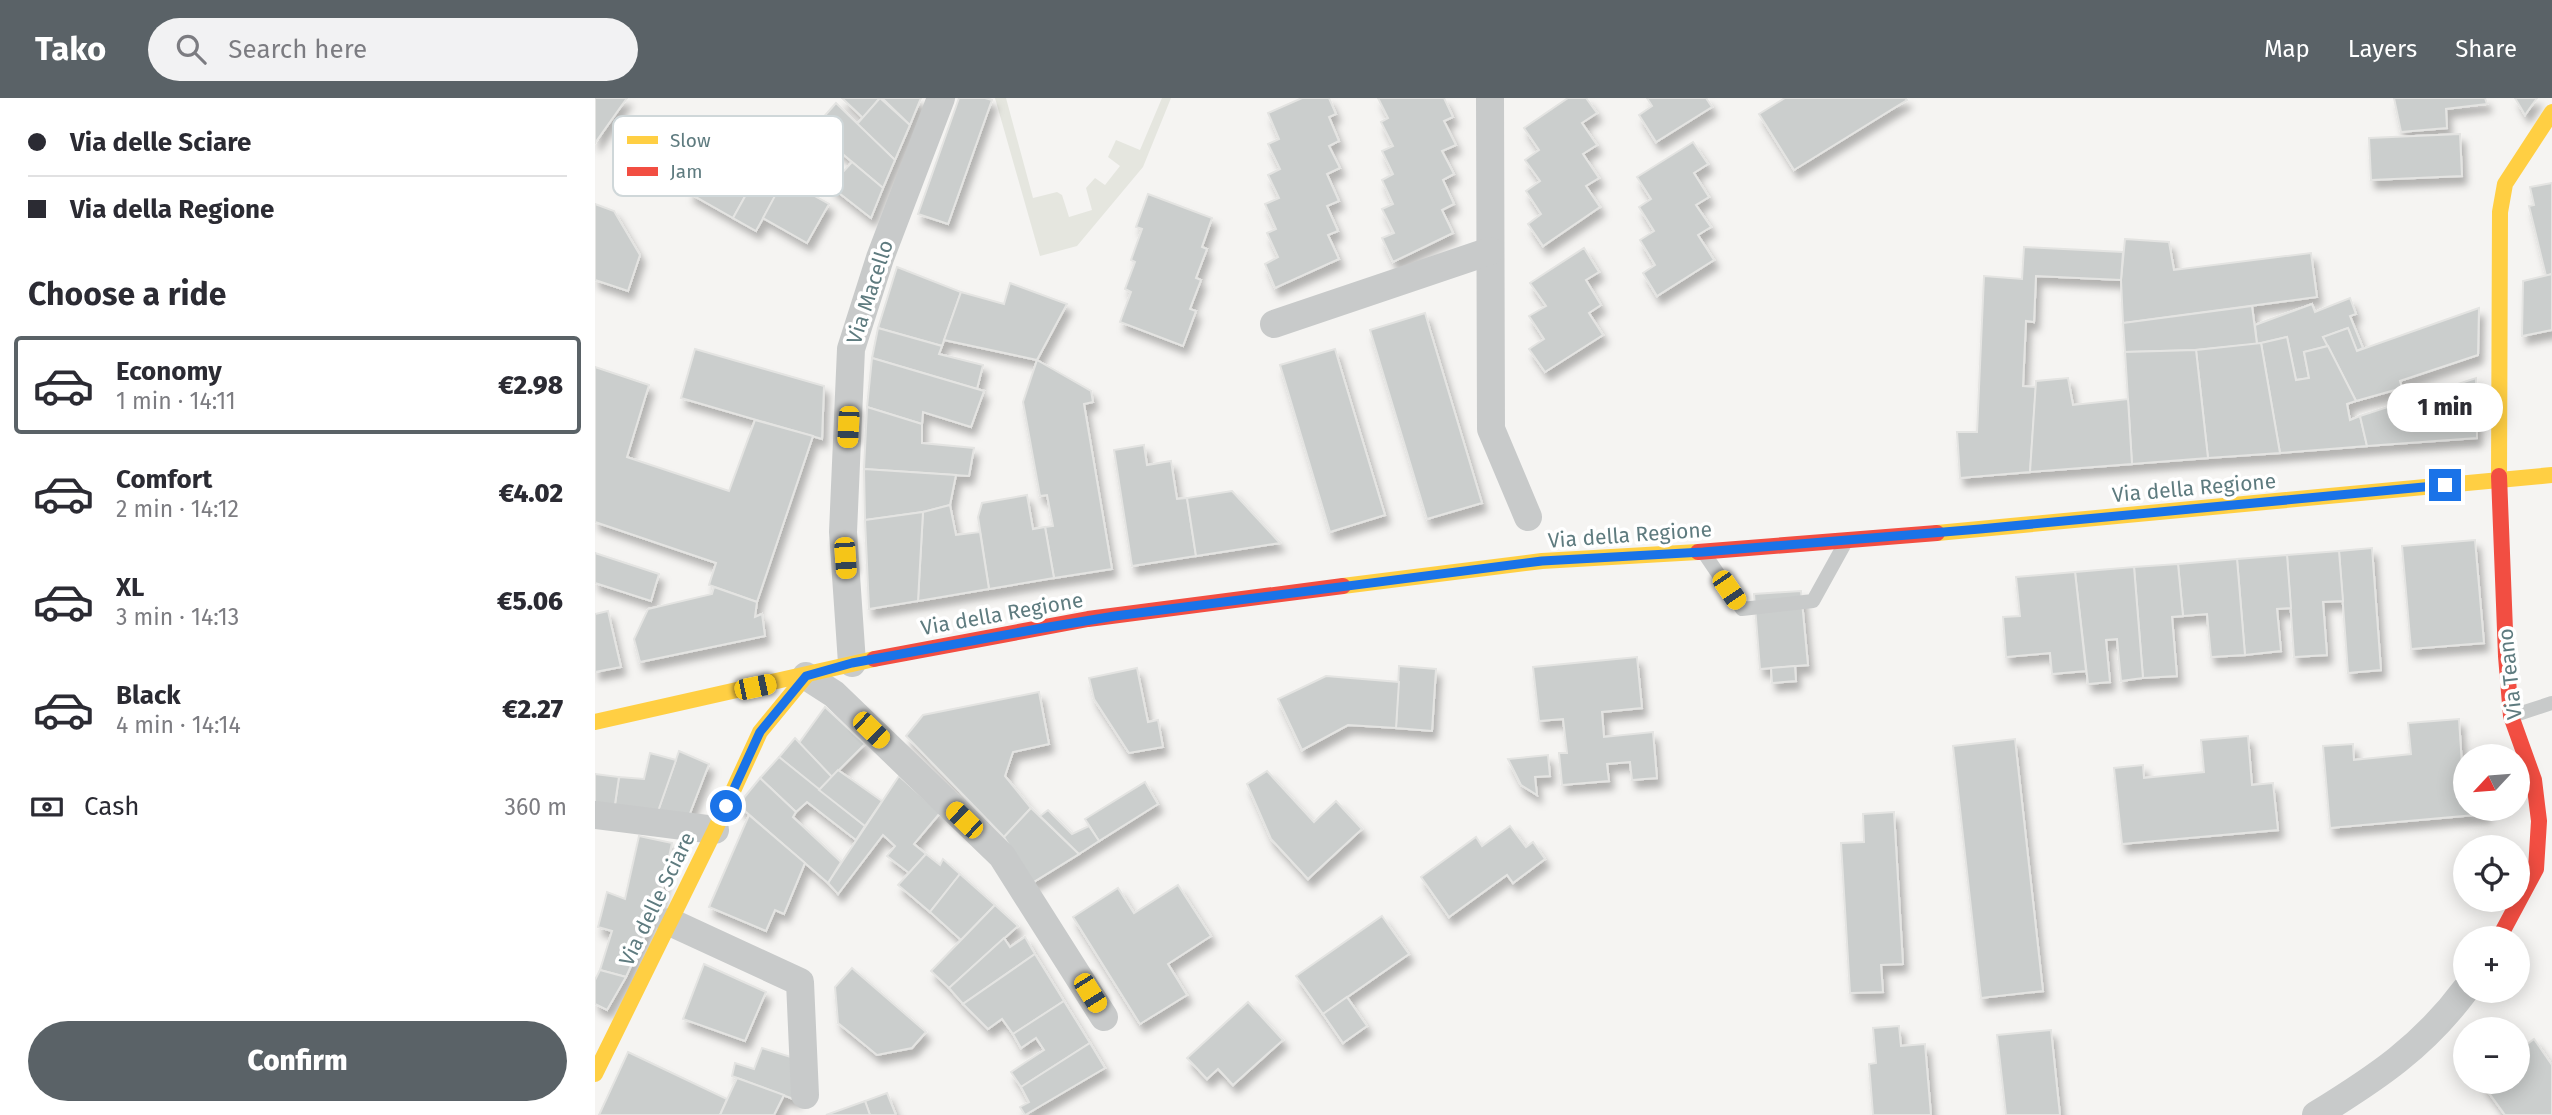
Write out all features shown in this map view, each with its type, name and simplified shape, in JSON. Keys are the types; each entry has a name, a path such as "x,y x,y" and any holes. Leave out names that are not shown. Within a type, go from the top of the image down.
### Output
{"main road":[{"name":"Via Teano","path":"2505,926 2536,869 2539,821 2534,780 2511,716 2506,656 2499,481 2500,212 2505,184 2552,112"},
{"name":"Via della Regione","path":"595,722 806,676 852,663 1101,617 1542,561 1847,540 2552,475"},
{"name":"Via delle Sciare","path":"595,1074 760,732 806,676"}],"street":[{"name":"Via Macello","path":"852,663 843,532 851,349 880,258 941,98"},
{"path":"1490,98 1491,429 1528,517"},
{"path":"1274,324 1490,251"},
{"path":"806,676 834,694 1002,856 1104,1017"},
{"path":"595,815 715,830"},
{"path":"670,922 800,982 806,1095"},
{"path":"2316,1115 2360,1088 2411,1050 2456,1003"}],"lane":[{"path":"1703,552 1742,608 1813,601 1847,540"},
{"path":"2511,716 2552,703"}],"shaded area":[{"path":"995,98 1006,98 1033,198 1057,192 1062,195 1069,217 1092,210 1086,188 1095,178 1105,185 1120,166 1108,157 1116,140 1140,150 1162,98 1171,98 1143,167 1077,246 1040,256"}],"building":[{"path":"595,98 627,98 613,116 595,143"},
{"path":"842,98 880,98 863,118"},
{"path":"880,98 910,125 895,160 857,124"},
{"path":"882,98 921,98 910,125"},
{"path":"959,98 992,100 948,224 918,214"},
{"path":"1302,98 1329,98 1336,114 1329,117 1339,141 1329,146 1340,168 1327,174 1339,201 1327,206 1338,231 1328,235 1339,259 1275,288 1265,264 1278,257 1267,233 1276,229 1265,204 1279,198 1268,175 1280,169 1268,144 1279,139 1268,113"},
{"path":"1378,98 1444,98 1453,117 1444,121 1456,145 1442,151 1454,174 1443,180 1454,204 1442,210 1453,233 1393,262 1382,238 1394,233 1382,209 1393,204 1382,180 1393,174 1382,151 1393,146 1381,122 1388,118"},
{"path":"1568,98 1586,98 1597,113 1582,123 1597,145 1583,154 1599,178 1586,186 1600,207 1543,246 1528,224 1541,214 1526,191 1540,181 1525,160 1539,150 1524,128"},
{"path":"1647,98 1706,98 1712,107 1656,142 1639,115 1652,106"},
{"path":"1785,98 1907,100 1794,170 1759,114"},
{"path":"2394,98 2485,98 2487,104 2446,109 2447,128 2401,132"},
{"path":"2515,98 2537,98 2525,115"},
{"path":"836,103 895,160 883,188 843,154 843,116 824,116"},
{"path":"2460,134 2462,176 2371,180 2369,138"},
{"path":"1693,142 1708,164 1694,173 1709,197 1696,205 1711,227 1698,235 1714,260 1657,296 1643,273 1655,265 1640,240 1654,231 1639,207 1651,199 1637,177"},
{"path":"852,162 883,188 871,218 843,196 843,172"},
{"path":"2552,183 2552,274 2546,276 2529,206 2534,205 2530,187"},
{"path":"1148,194 1212,218 1202,247 1207,249 1196,278 1201,280 1190,309 1196,311 1183,346 1120,322 1131,292 1125,289 1135,262 1131,260 1142,229 1136,227"},
{"path":"694,196 745,196 733,218"},
{"path":"745,196 775,196 756,231 733,218"},
{"path":"775,196 815,196 829,204 807,243 763,218"},
{"path":"595,204 614,211 640,255 628,291 595,280"},
{"path":"2125,239 2169,242 2174,270 2311,253 2317,297 2123,323 2121,280"},
{"path":"2024,247 2123,252 2121,280 2036,276 2034,322 2026,321 2023,386 2036,387 2030,472 1960,478 1957,432 1977,432 1984,276 2022,279"},
{"path":"1584,248 1599,272 1586,280 1601,305 1589,313 1603,335 1545,372 1529,349 1544,339 1529,316 1546,306 1530,283"},
{"path":"897,267 961,292 942,346 878,328"},
{"path":"2552,274 2552,330 2522,336 2523,281"},
{"path":"1010,283 1067,304 1037,360 944,340 961,292 1004,304"},
{"path":"2350,298 2356,314 2350,316 2363,348 2357,351 2348,328 2323,337 2328,346 2304,352 2309,378 2296,380 2287,337 2257,344 2255,325 2312,304 2315,312"},
{"path":"2252,306 2257,344 2196,350 2125,352 2123,323"},
{"path":"2479,308 2478,355 2400,381 2402,388 2356,401 2323,337 2348,328 2357,351"},
{"path":"1425,313 1482,503 1427,519 1370,330"},
{"path":"878,328 942,346 939,354 983,365 977,389 872,358"},
{"path":"2287,337 2296,380 2309,378 2304,352 2328,346 2356,401 2347,404 2350,420 2360,416 2367,446 2280,453 2261,343"},
{"path":"2261,343 2280,453 2208,458 2196,350"},
{"path":"695,349 824,386 822,439 681,398"},
{"path":"1335,349 1385,515 1330,532 1280,365"},
{"path":"2196,350 2208,458 2132,464 2125,352"},
{"path":"872,358 984,391 971,427 923,412 922,424 867,407"},
{"path":"1037,360 1091,391 1093,402 1084,404 1112,569 1054,578 1045,527 1053,526 1047,495 1040,496 1023,402"},
{"path":"595,367 649,385 627,457 729,491 755,420 813,436 757,602 709,585 716,563 595,522"},
{"path":"2068,378 2073,405 2128,399 2132,464 2030,472 2036,381"},
{"path":"2476,378 2477,438 2367,446 2360,416"},
{"path":"867,407 922,424 922,443 974,448 969,476 864,469"},
{"path":"1144,445 1147,465 1171,461 1177,499 1187,498 1196,556 1132,566 1114,450"},
{"path":"864,469 956,475 950,505 923,512 865,520"},
{"path":"1232,491 1280,543 1196,556 1187,498"},
{"path":"1027,495 1033,529 1045,527 1054,578 989,589 978,517 982,503"},
{"path":"950,505 956,535 980,532 989,589 918,601 923,512"},
{"path":"923,512 918,601 869,609 865,520"},
{"path":"2475,540 2484,643 2411,649 2402,546"},
{"path":"2372,548 2381,670 2348,673 2339,551"},
{"path":"2339,551 2343,601 2323,602 2327,655 2294,657 2287,555"},
{"path":"595,553 659,574 651,601 595,583"},
{"path":"2287,555 2291,608 2277,609 2281,651 2245,655 2237,559"},
{"path":"2237,559 2245,655 2211,657 2207,614 2183,616 2178,564"},
{"path":"2178,564 2183,616 2172,617 2177,676 2143,678 2134,567"},
{"path":"2134,567 2143,678 2121,681 2117,639 2106,640 2110,682 2088,684 2075,572"},
{"path":"2075,572 2086,671 2052,674 2050,653 2006,657 2003,617 2020,616 2016,577"},
{"path":"714,587 757,602 755,617 762,614 765,636 640,662 634,639 648,609 712,594"},
{"path":"1801,591 1808,665 1760,669 1754,594"},
{"path":"608,611 621,667 595,672 595,614"},
{"path":"1637,657 1642,708 1602,712 1604,737 1653,732 1657,778 1632,780 1630,762 1607,764 1609,781 1562,785 1559,753 1567,753 1563,719 1539,721 1533,667"},
{"path":"1399,666 1436,669 1432,731 1396,728"},
{"path":"1795,666 1796,681 1772,683 1771,668"},
{"path":"1137,668 1148,722 1158,720 1163,747 1129,753 1094,699 1089,678"},
{"path":"1326,676 1399,682 1396,728 1348,725 1302,750 1278,699"},
{"path":"1039,692 1049,744 1013,752 1005,776 1031,808 1004,837 906,736 923,715"},
{"path":"825,707 865,744 832,777 799,743"},
{"path":"2459,719 2461,744 2453,744 2453,817 2330,828 2323,746 2353,744 2354,760 2411,754 2408,723"},
{"path":"2248,736 2252,785 2273,783 2278,830 2122,844 2114,768 2143,765 2144,778 2204,772 2201,740"},
{"path":"795,738 832,777 819,790 779,757"},
{"path":"2015,739 2043,991 1981,998 1953,746"},
{"path":"679,751 709,764 687,821 656,817"},
{"path":"650,753 676,760 656,817 614,811 619,777 644,779"},
{"path":"1548,755 1550,776 1535,777 1537,795 1521,785 1508,759"},
{"path":"779,757 865,826 856,840 807,802 796,812 760,778"},
{"path":"838,770 882,801 865,826 819,790"},
{"path":"1267,771 1314,822 1336,801 1362,829 1308,879 1271,839 1247,784"},
{"path":"595,774 619,777 614,811 595,808"},
{"path":"899,776 940,813 914,844 926,854 909,873 887,856 895,846 883,835 838,894 828,883"},
{"path":"760,778 796,812 793,817 841,862 828,883 738,805"},
{"path":"1145,782 1158,804 1099,841 1085,819"},
{"path":"1031,808 1079,854 1032,883 1004,837"},
{"path":"1048,810 1072,834 1089,826 1099,841 1079,854 1040,816"},
{"path":"1894,812 1903,964 1881,965 1883,992 1850,993 1841,843 1864,842 1863,814"},
{"path":"749,815 805,863 784,914 775,910 766,931 709,907"},
{"path":"1510,826 1526,847 1533,842 1545,859 1513,883 1507,875 1449,917 1421,877 1476,837 1482,846"},
{"path":"639,836 672,843 659,904 626,977 600,970 612,931 598,927 607,892 625,899"},
{"path":"926,854 940,865 943,859 960,874 930,912 898,885"},
{"path":"960,874 995,905 961,940 930,912"},
{"path":"1178,885 1211,936 1168,964 1187,995 1140,1024 1073,917 1118,888 1134,913"},
{"path":"995,905 1018,926 949,988 931,971"},
{"path":"1382,916 1409,954 1323,1014 1296,976"},
{"path":"1025,937 1035,954 963,1004 949,988 1004,938 1010,947"},
{"path":"1035,954 1064,1001 1013,1034 1002,1019 988,1029 963,1004"},
{"path":"704,964 766,992 745,1041 683,1019"},
{"path":"852,968 926,1032 912,1048 877,1055 838,1023 835,987"},
{"path":"600,970 626,977 607,1010 595,1004 595,980"},
{"path":"1347,997 1367,1026 1343,1043 1323,1014"},
{"path":"1064,1001 1090,1043 1021,1087 1011,1072 1044,1050 1036,1038 1021,1048 1013,1034"},
{"path":"1248,1002 1283,1040 1233,1085 1218,1069 1207,1079 1187,1058"},
{"path":"1899,1026 1901,1046 1925,1044 1931,1115 1873,1115 1869,1064 1876,1063 1873,1028"},
{"path":"2051,1030 2060,1115 2006,1115 1997,1035"},
{"path":"2534,1039 2552,1065 2552,1115 2505,1115 2490,1094 2530,1094 2530,1042"},
{"path":"1090,1043 1105,1068 1025,1115 1020,1107 1029,1102 1021,1087"},
{"path":"762,1048 794,1058 796,1100 732,1076 735,1063 754,1069"},
{"path":"628,1052 727,1099 720,1115 599,1115"},
{"path":"737,1078 784,1095 774,1115 720,1115"},
{"path":"887,1093 896,1115 870,1115 865,1101"},
{"path":"865,1101 870,1115 826,1115"}],"traffic: slow":[{"path":"2499,476 2500,212 2505,184 2552,112"},
{"path":"1937,533 2552,475"},
{"path":"1343,586 1542,561 1698,552"},
{"path":"595,722 874,659"},
{"path":"595,1074 760,732 806,676"}],"traffic: jam":[{"path":"2499,476 2511,716 2534,780 2539,821 2536,869 2505,926"},
{"path":"1698,552 1937,533"},
{"path":"874,659 1088,619 1343,586"}],"route":[{"path":"726,806 760,732 806,676 852,663 1088,619 1542,561 1703,552 1980,529 2445,485"}]}
